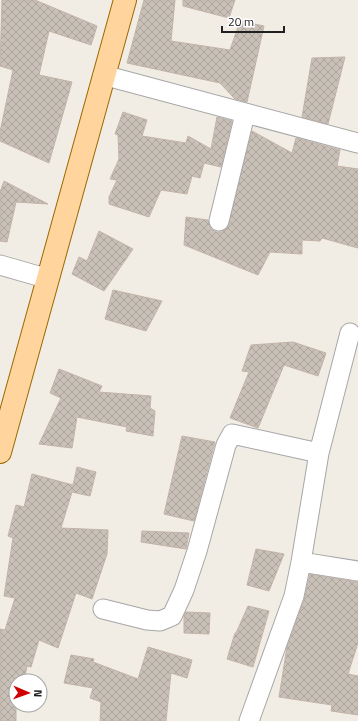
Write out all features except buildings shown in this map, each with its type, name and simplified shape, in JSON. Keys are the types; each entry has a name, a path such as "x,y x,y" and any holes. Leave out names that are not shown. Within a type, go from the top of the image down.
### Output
{"main road":[{"path":"0,452 49,279 103,75 125,0"}],"street":[{"path":"103,75 358,143"},
{"path":"219,221 246,114"},
{"path":"0,265 49,279"},
{"path":"249,721 294,596 319,453 350,334"},
{"path":"103,609 147,620 160,621 172,616 184,590 197,551 226,444 232,434 319,453"},
{"path":"301,562 358,571"}]}
